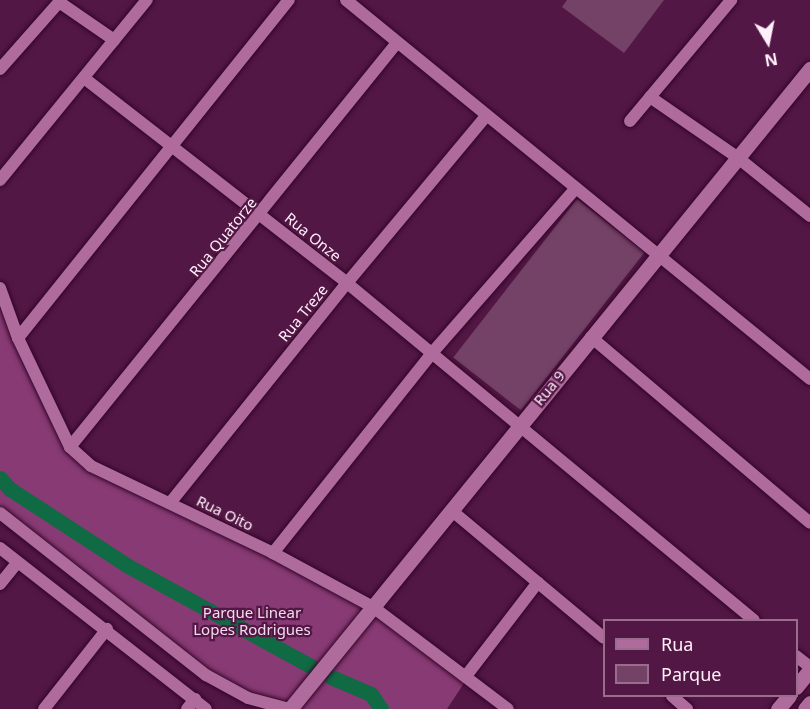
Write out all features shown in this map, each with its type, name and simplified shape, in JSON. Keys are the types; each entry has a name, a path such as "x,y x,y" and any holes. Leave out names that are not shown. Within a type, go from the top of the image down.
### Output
{"street":[{"path":"0,180 147,0"},
{"path":"18,338 289,0"},
{"path":"346,0 396,44 810,379"},
{"path":"630,121 731,0"},
{"path":"0,69 60,1 114,40"},
{"name":"Rua Quatorze","path":"70,447 261,214 396,44"},
{"name":"Rua 9","path":"290,709 810,69"},
{"name":"Rua Onze","path":"84,78 347,283 752,619"},
{"path":"650,97 737,157 810,216"},
{"name":"Rua Treze","path":"170,503 347,283 486,116"},
{"path":"273,553 432,354 576,188"},
{"name":"Rua Oito","path":"0,288 18,338 70,447 91,466 273,553 374,607 507,709"},
{"path":"591,337 810,523"},
{"path":"451,510 603,637"},
{"path":"0,513 206,675 248,698 290,709"},
{"path":"0,548 106,629 191,704 206,709"},
{"path":"0,584 17,563"},
{"path":"466,676 538,582"},
{"path":"44,709 106,629"},
{"path":"798,658 810,669 798,684"},
{"path":"673,697 687,709"},
{"path":"778,709 788,697"},
{"path":"805,709 810,703"}],"green space":[{"path":"567,0 664,0 624,53 562,7"},
{"path":"577,199 645,252 521,410 453,357"},
{"name":"Parque Linear Lopes Rodrigues","path":"0,289 68,447 92,465 275,551 470,674 447,709 286,709 248,701 0,514"}],"waterway":[{"path":"0,478 10,489 128,566 311,666"},
{"path":"331,677 371,694 381,709"}]}
